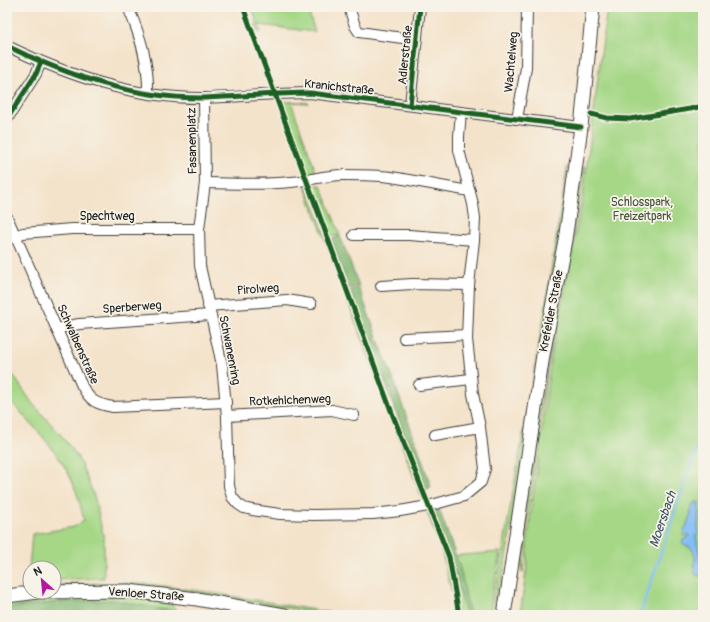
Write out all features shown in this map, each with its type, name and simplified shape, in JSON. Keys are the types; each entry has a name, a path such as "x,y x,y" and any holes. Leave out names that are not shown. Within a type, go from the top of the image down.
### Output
{"main road":[{"name":"Krefelder Straße","path":"504,615 543,355 566,234 581,127 593,7"},
{"name":"Venloer Straße","path":"7,596 38,592 128,591 197,599 284,615"}],"street":[{"path":"128,7 139,34 148,78 148,94"},
{"path":"349,7 355,26 359,32 417,40"},
{"name":"Adlerstraße","path":"410,106 420,7"},
{"name":"Wachtelweg","path":"518,119 526,68 527,7"},
{"name":"Kranichstraße","path":"7,46 41,62 82,78 148,94 204,98 275,93 310,93 581,127"},
{"path":"7,119 36,74 41,62"},
{"name":"Fasanenplatz","path":"204,98 205,183"},
{"name":"Schwanenring","path":"205,183 199,229 200,266 222,365 227,416 229,486 232,497 244,508 280,514 365,514 400,511 428,506 464,496 481,482 485,469 480,427 471,379 467,335 469,285 475,218 470,191 459,150 462,112"},
{"path":"205,183 253,185 308,181 340,175 374,176 409,180 470,191"},
{"name":"Schwalbenstraße","path":"7,217 86,395 93,401 113,408 226,402"},
{"name":"Spechtweg","path":"15,236 23,233 72,229 199,229"},
{"path":"354,235 409,234 474,240"},
{"path":"381,286 412,284 469,285"},
{"name":"Pirolweg","path":"209,311 287,300 311,304"},
{"name":"Sperberweg","path":"57,330 79,324 209,311"},
{"path":"404,338 467,335"},
{"path":"419,385 471,379"},
{"name":"Rotkehlchenweg","path":"227,416 332,410 354,415"},
{"path":"435,435 480,427"}],"green space":[{"path":"252,7 307,7 315,32 259,25 261,33 253,29 252,26 258,25"},
{"name":"Schlosspark, Freizeitpark","path":"607,7 703,7 703,615 520,615 527,565 527,544 551,359 583,196"},
{"path":"280,102 291,102 316,172 306,173"},
{"path":"569,165 553,278 497,615 493,615 492,612 546,303 567,167"},
{"path":"582,167 585,167 547,370 526,532 523,573 520,554 521,541 537,421"},
{"path":"321,185 340,235 330,236 311,186"},
{"path":"305,187 307,187 309,191 347,293 345,293"},
{"path":"340,236 359,286 349,289 331,239"},
{"path":"359,288 378,338 368,340 350,291"},
{"path":"345,295 347,295 388,404 387,404"},
{"path":"378,340 396,386 387,388 369,341"},
{"path":"7,366 32,403 60,434 77,456 95,499 104,539 104,578 62,580 62,560 30,560 32,534 74,527 84,521 76,490 61,461 42,436 7,397"},
{"path":"396,388 414,437 406,439 387,389"},
{"path":"387,406 389,406 424,499 422,499"},
{"path":"415,439 431,487 425,490 406,441"},
{"path":"439,509 460,568 470,615 466,615 456,576 434,510"},
{"path":"427,512 429,513 456,592 452,593 441,549"},
{"path":"500,552 489,615 456,615 453,596 457,595 451,556"},
{"path":"95,583 150,584 345,615 329,615 154,587 62,587 62,585"},
{"path":"111,596 154,599 170,604 175,608 175,615 172,615 172,611 61,602 7,608 7,602 22,600 62,600 62,598"},
{"path":"113,600 172,611 172,615 135,615 113,611 112,615 97,615 97,611 46,615 7,615 7,608 61,602"}],"water":[{"path":"696,502 699,502 699,532 696,536 702,571 701,575 699,576 695,574 695,557 693,551 691,548 682,543 683,540 690,536 689,534 684,536 683,534 690,517 691,508"}],"waterway":[{"name":"Moersbach","path":"640,615 703,429"}],"cycle path":[{"path":"243,7 390,408 449,557 459,615"},
{"path":"410,105 420,7"},
{"path":"7,46 78,76 103,84 153,95 205,98 310,93 581,127"},
{"path":"7,119 36,74 41,62"},
{"path":"591,114 607,118 630,119 703,106"}]}
